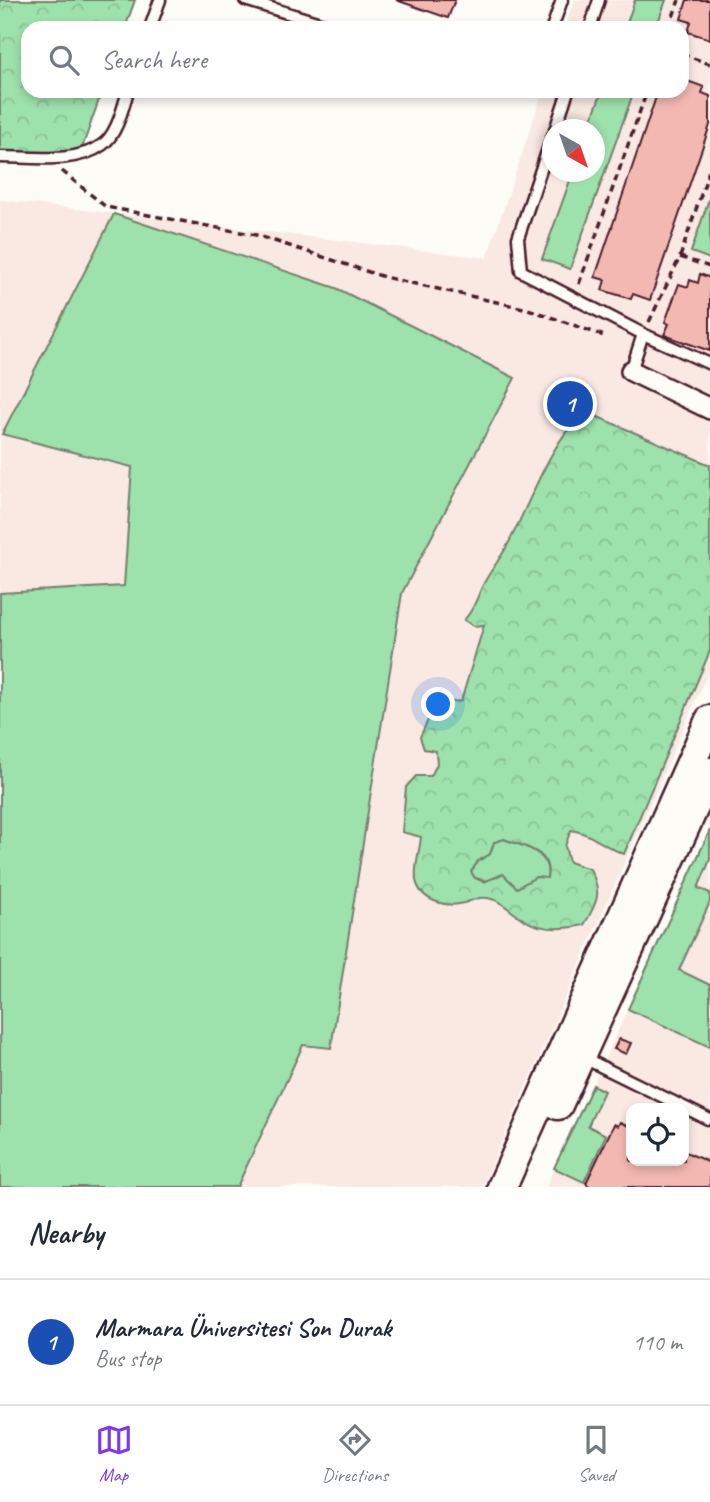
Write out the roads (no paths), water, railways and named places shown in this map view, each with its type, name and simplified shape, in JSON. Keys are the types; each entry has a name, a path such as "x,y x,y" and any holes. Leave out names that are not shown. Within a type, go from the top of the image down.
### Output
{"street":[{"path":"631,371 710,408"},
{"path":"520,1187 572,1052 708,732"},
{"path":"502,1187 710,772"}],"lane":[{"path":"152,21 160,0"},
{"path":"245,0 313,21"},
{"path":"554,21 562,0"},
{"path":"592,21 599,0"},
{"path":"0,157 46,158 81,155 104,144 118,120 126,98"},
{"path":"559,119 566,98"},
{"path":"542,167 518,238 521,271 643,334 710,364"},
{"path":"631,371 643,334"},
{"path":"572,1052 708,1119"}],"place":[{"name":"Marmara Üniversitesi Son Durak","path":"570,404"}]}
